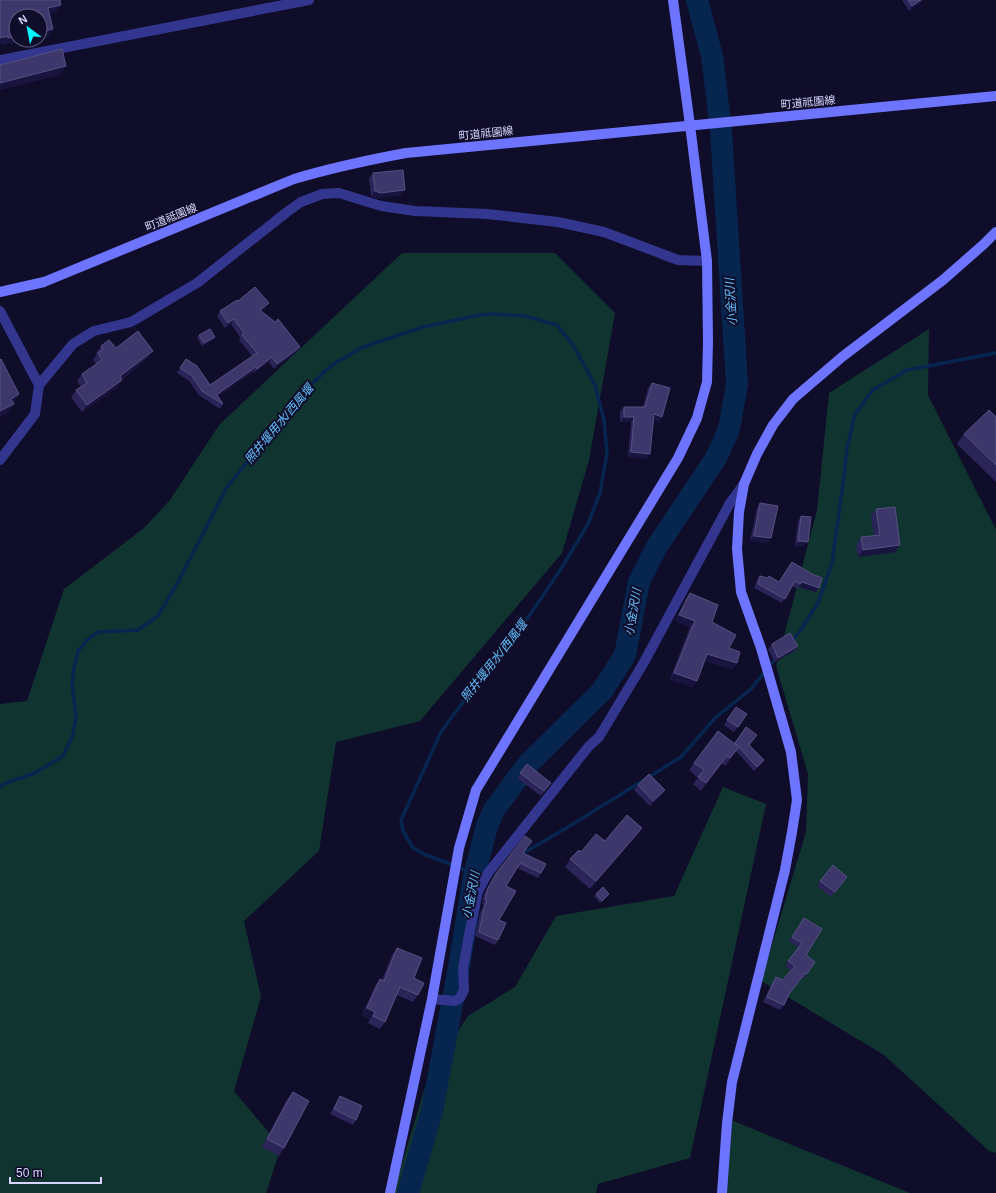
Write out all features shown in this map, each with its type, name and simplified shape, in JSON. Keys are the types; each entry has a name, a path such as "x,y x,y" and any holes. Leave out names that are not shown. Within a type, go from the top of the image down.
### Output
{"street":[{"path":"0,60 309,0"},
{"path":"390,1193 432,999 459,848 476,790 678,458 697,418 707,382 707,261 690,125 672,0"},
{"name":"町道祗園線","path":"0,292 44,282 294,179 333,168 406,153 996,96"},
{"path":"0,460 35,414 39,385 73,344 94,331 131,322 197,283 287,212 302,202 322,194 339,193 381,206 415,211 487,214 558,222 604,232 678,260 707,261"},
{"path":"432,999 456,1001 460,998 464,990 464,968 478,891 493,867 589,746 599,737 643,664 730,503 744,484 757,454 773,425 793,398 943,280 996,232"},
{"path":"0,311 39,385"},
{"path":"722,1193 727,1123 732,1082 783,877 797,800 791,752 761,648 741,592 737,549 744,484"}],"green space":[{"path":"402,253 555,253 615,313 589,460 562,553 420,721 336,742 319,851 244,921 261,997 234,1091 281,1147 266,1193 0,1193 0,704 27,701 64,589 144,528 170,500 219,425"},
{"path":"929,329 928,395 996,530 996,1153 989,1151 884,1055 761,981 806,832 808,774 776,666 817,510 829,393"},
{"path":"723,787 766,804 690,1158 598,1184 596,1193 393,1193 429,1074 468,1016 515,987 556,916 674,896"},
{"path":"731,1120 910,1193 719,1193"}],"building":[{"path":"0,0 60,0 61,5 48,8 8,8 8,36 0,38"},
{"path":"908,0 921,0 912,6"},
{"path":"48,8 53,29 48,30"},
{"path":"62,49 66,66 0,83 0,65"},
{"path":"403,170 405,190 380,193 375,191 373,173"},
{"path":"255,287 269,303 260,310 275,322 278,319 300,347 277,364 272,357 257,369 256,367 219,393 217,395 223,404 202,391 192,376 180,368 186,359 197,366 210,385 257,353 242,335 244,333 234,319 228,323 220,311 237,300 238,301"},
{"path":"210,329 215,337 204,343 199,335"},
{"path":"138,331 153,351 120,376 122,380 87,405 76,390 87,383 82,374 102,360 98,353 103,349 101,346 109,340 116,348"},
{"path":"1,359 19,394 11,399 14,404 0,411 0,360"},
{"path":"652,383 670,388 662,417 654,414 650,454 631,452 634,417 624,417 624,407 645,407"},
{"path":"989,410 996,417 996,465 964,434"},
{"path":"760,503 778,506 771,538 754,536"},
{"path":"895,507 900,545 863,550 861,537 880,535 876,509"},
{"path":"801,516 811,517 808,542 798,541"},
{"path":"792,562 822,578 819,588 802,582 800,584 795,581 785,599 758,584 760,576 768,578 769,576 779,582"},
{"path":"690,593 718,605 712,622 736,635 729,648 740,652 737,663 707,654 697,681 674,673 695,621 679,615"},
{"path":"790,633 798,646 778,658 772,644"},
{"path":"736,707 747,714 738,727 727,720"},
{"path":"746,727 757,735 749,745 764,760 757,767 735,743"},
{"path":"718,731 739,747 730,758 727,756 706,783 698,777 704,770 694,763"},
{"path":"527,764 551,783 544,791 520,773"},
{"path":"649,774 665,790 653,801 638,785"},
{"path":"627,815 642,828 596,881 570,859 579,850 581,852 596,834 605,841"},
{"path":"525,836 532,841 523,853 546,864 541,873 520,863 506,886 516,891 499,920 506,923 498,940 479,932 487,900 485,899 488,888 497,872"},
{"path":"833,865 847,877 835,892 820,881"},
{"path":"603,887 609,894 602,901 596,894"},
{"path":"804,918 822,929 806,955 815,962 807,974 805,973 789,994 784,1005 767,997 776,977 783,980 795,966 788,961 802,943 792,937"},
{"path":"397,948 422,958 414,978 424,983 418,995 400,987 385,1022 373,1016 375,1012 367,1008 380,979 384,981"},
{"path":"293,1092 309,1101 284,1148 267,1139"},
{"path":"340,1096 362,1106 356,1120 334,1109"}],"waterway":[{"name":"小金沢川","path":"408,1193 432,1111 459,967 474,876 487,826 494,810 528,764 602,691 625,655 639,582 656,548 716,458 729,429 737,384 721,130 712,56 697,0"},
{"name":"照井堰用水/西風堰","path":"0,787 6,783 35,773 63,756 73,735 76,716 72,684 78,651 86,641 98,632 138,630 158,616 178,582 227,487 304,391 332,365 363,347 423,327 479,315 492,314 525,316 557,325 573,345 595,385 604,420 607,453 600,493 588,524 559,572 505,651 477,680 477,683 441,732 401,820 403,831 413,848 426,855 461,868 474,876 480,871 487,870"},
{"path":"791,642 818,603 832,563 847,448 855,414 873,390 907,370 996,353"},
{"path":"520,855 681,757 715,718 751,689 776,658"}]}
